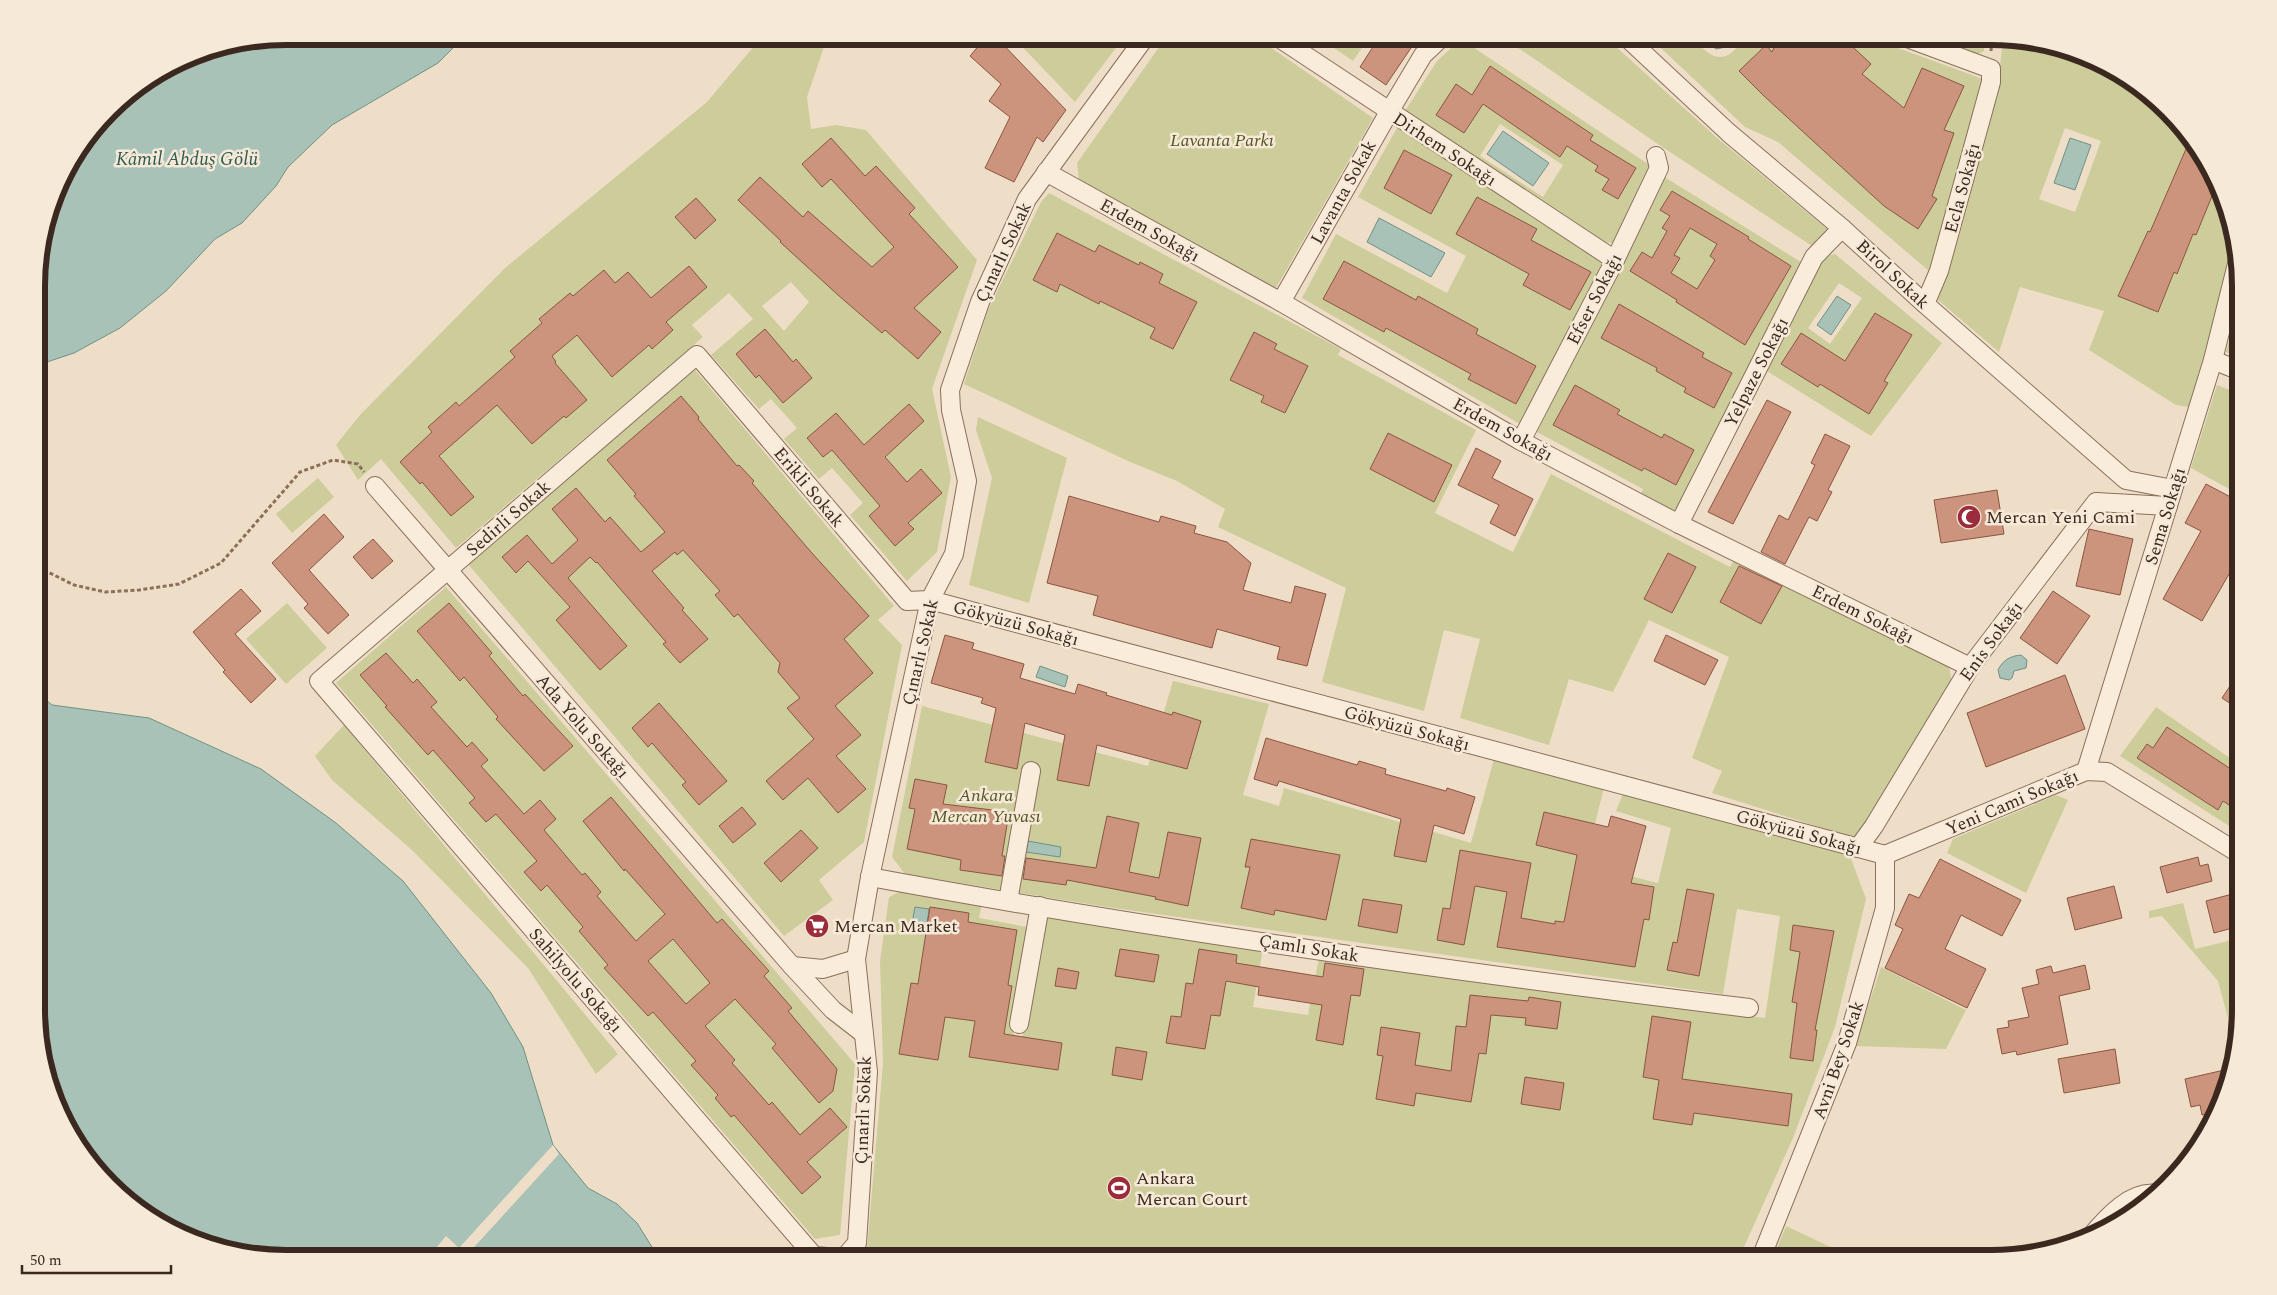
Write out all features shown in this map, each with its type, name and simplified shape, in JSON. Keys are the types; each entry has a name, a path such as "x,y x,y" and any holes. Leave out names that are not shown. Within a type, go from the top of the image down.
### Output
{"street":[{"name":"Çınarlı Sokak","path":"850,1250 857,1243 868,1072 856,959 870,877 930,600 954,554 967,482 951,410 950,390 980,302 1027,199 1139,45"},
{"name":"Dirhem Sokağı","path":"1289,45 1615,260"},
{"name":"Lavanta Sokak","path":"1282,302 1389,112 1424,55 1434,45"},
{"name":"Birol Sokak","path":"1635,45 1729,133 1842,228 1925,304 2126,480 2173,489"},
{"name":"Ecla Sokağı","path":"1925,304 1939,272 1991,82 1991,69 1926,45"},
{"name":"Efser Sokağı","path":"1521,440 1615,260 1659,168 1656,156"},
{"name":"Erdem Sokağı","path":"1046,172 1282,302 1521,440 1679,524 1970,667"},
{"name":"Yelpaze Sokağı","path":"1679,524 1814,256 1842,228"},
{"name":"Sema Sokağı","path":"2086,771 2213,360 2232,284"},
{"name":"Erikli Sokak","path":"697,355 907,601 930,600"},
{"name":"Sedirli Sokak","path":"319,681 697,355"},
{"path":"2213,360 2232,368"},
{"name":"Ada Yolu Sokağı","path":"375,486 792,966 833,1010 864,1034"},
{"name":"Enis Sokağı","path":"1858,848 1874,826 1970,667 2096,502 2168,506"},
{"name":"Gökyüzü Sokağı","path":"930,600 1885,855"},
{"name":"Sahilyolu Sokağı","path":"319,681 809,1250"},
{"path":"1008,901 1031,771"},
{"name":"Yeni Cami Sokağı","path":"1885,855 2086,771 2107,772 2232,849"},
{"name":"Avni Bey Sokak","path":"1765,1250 1777,1224 1847,1043 1884,908 1885,855"},
{"name":"Çamlı Sokak","path":"870,877 1008,901 1520,980 1749,1008"},
{"path":"1019,1024 1040,906"},
{"path":"792,966 823,969 856,959"},
{"path":"2103,1223 2134,1196 2145,1195"}],"path":[{"path":"45,571 74,585 105,592 139,590 179,584 222,562 300,472 333,460 358,464 375,486"}],"green space":[{"path":"755,45 826,45 807,97 811,129 836,125 866,130 977,260 932,389 951,477 937,552 907,581 850,515 863,503 832,468 819,479 784,439 797,428 771,399 759,409 711,355 753,319 729,293 692,325 703,337 456,548 381,459 358,480 336,445 360,415 505,268 707,102","holes":["791,282 809,302 784,331 762,306"]},
{"path":"1021,45 1118,45 1075,102"},
{"name":"Lavanta Parkı","path":"1161,45 1267,45 1373,118 1276,288 1079,180 1077,163"},
{"path":"1329,45 1364,45 1353,61"},
{"path":"1454,45 1470,45 1654,168 1613,243 1603,242 1405,111 1437,61","holes":["1500,124 1563,165 1543,197 1480,156"]},
{"path":"1514,45 1614,45 1716,137 1827,229 1812,246 1658,144"},
{"path":"1658,45 1700,45 1709,54 1722,57 1735,50 1738,45 1890,45 1983,79 1929,271 1778,142 1745,127"},
{"path":"1950,45 1984,45 1984,51 1976,55"},
{"path":"2002,46 2022,47 2053,53 2083,63 2112,77 2138,95 2172,127 2191,152 2214,194 2224,224 2230,254 2189,407 2176,405 2089,350 2104,311 2020,287 1999,352 1938,300 1998,85","holes":["2065,128 2101,141 2075,212 2039,199"]},
{"path":"1397,128 1605,262 1520,424 1302,298 1336,234 1447,293 1466,256 1358,197"},
{"path":"1663,176 1804,264 1680,508 1670,512 1640,496 1643,489 1537,432 1613,281"},
{"path":"1049,193 1341,349 1338,355 1476,430 1435,513 1513,552 1551,474 1730,567 1736,557 1949,666 1952,684 1862,832 1851,837 1712,793 1722,771 1692,758 1729,657 1649,620 1613,692 1569,679 1549,745 1460,718 1480,639 1444,630 1424,711 1322,682 1346,588 1218,527 1225,509 1177,481 1128,461 964,384 988,310 1041,202"},
{"path":"1835,254 1942,343 1871,436 1765,370 1826,256","holes":["1839,283 1862,298 1830,344 1808,328"]},
{"path":"2232,328 2232,354 2226,352"},
{"path":"695,370 894,606 878,620 902,645 864,842 819,880 833,900 784,936 468,564"},
{"path":"2217,385 2232,391 2232,491 2191,468"},
{"path":"978,417 1067,458 1029,603 969,585 992,478 976,430"},
{"path":"318,478 334,497 292,533 276,514"},
{"path":"446,587 855,1064 840,1235 815,1239 336,683"},
{"path":"287,603 327,648 286,684 246,639"},
{"name":"Ankara Mercan Yuvası","path":"1173,681 1269,704 1243,795 1279,806 1284,788 1471,843 1494,759 1604,787 1585,865 1658,883 1671,828 1616,811 1624,791 1849,853 1866,899 1835,1027 1793,1138 1743,1250 867,1250 883,1063 880,961 889,897 905,889 982,903 979,918 1032,928 1013,1038 1022,1039 1043,916 1263,948 1253,1007 1308,1015 1319,958 1518,987 1765,1018 1780,916 1737,909 1723,994 1107,907 905,874 892,857 922,706 1148,766"},
{"path":"2156,707 2232,759 2232,828 2120,756"},
{"path":"344,725 618,1054 596,1074 528,968 413,851 332,780 315,756"},
{"path":"2056,795 2068,800 2026,893 1947,853 1953,839"},
{"path":"2183,903 2195,949 2232,940 2231,1028 2218,981 2162,916 2149,918 2149,911"},
{"path":"1881,967 1966,1010 1946,1049 1855,1046"},
{"path":"1786,1226 1837,1250 1776,1250"}],"water":[{"name":"Kâmil Abduş Gölü","path":"286,45 457,45 438,63 332,125 288,167 276,186 242,223 215,239 166,291 120,328 74,353 45,363 45,286 47,255 53,224 63,194 77,165 105,127 139,95 165,77 194,63 224,53 255,47"},
{"path":"1711,45 1727,45 1726,47 1716,49"},
{"path":"1503,131 1549,163 1533,186 1487,154"},
{"path":"2070,138 2091,145 2075,190 2054,183"},
{"path":"1379,218 1445,253 1431,277 1367,242"},
{"path":"1837,296 1851,305 1831,335 1817,325"},
{"path":"2021,655 2027,660 2026,668 2014,671 2012,678 2009,680 2000,678 1998,670 2002,664 2013,656"},
{"path":"1040,666 1068,676 1065,687 1036,677"},
{"path":"45,699 52,705 149,718 261,769 336,823 403,881 491,993 523,1047 553,1145 588,1188 617,1204 637,1223 655,1250 286,1250 255,1248 224,1242 194,1232 165,1218 127,1190 95,1156 77,1130 63,1101 53,1071 47,1040 45,1009"},
{"path":"1028,841 1061,847 1060,857 1026,852"},
{"path":"915,907 929,909 926,931 911,929"}],"pier":[{"path":"553,1145 559,1154 471,1250 438,1250 436,1248 446,1236 459,1248"}],"building":[{"path":"979,45 1004,45 1066,110 1043,142 1037,137 1014,182 985,168 1010,117 989,101 1001,84 970,56"},
{"path":"1374,45 1413,45 1386,85 1360,67"},
{"path":"1766,45 1772,52 1776,45 1851,45 1871,64 1862,74 1904,108 1922,68 1964,86 1944,130 1954,133 1932,196 1937,199 1918,229 1884,206 1739,71"},
{"path":"1490,66 1593,135 1590,140 1636,168 1618,199 1602,190 1609,179 1595,171 1598,166 1567,146 1560,157 1483,104 1464,133 1436,115 1456,84 1472,95"},
{"path":"831,138 865,176 876,166 915,208 909,214 958,267 914,308 941,332 918,359 885,330 882,333 838,295 780,242 738,200 760,177 803,217 808,211 872,267 894,247 831,179 822,187 802,164"},
{"path":"2186,149 2190,151 2213,193 2196,235 2193,234 2177,274 2174,272 2158,312 2118,296 2148,231 2150,232"},
{"path":"1404,150 1452,175 1431,214 1384,188"},
{"path":"1672,191 1749,237 1748,239 1791,266 1745,345 1630,271 1642,252 1652,258 1667,231 1662,228 1670,216 1660,210","holes":["1690,228 1717,244 1710,256 1715,260 1697,289 1671,273 1680,258 1674,255"]},
{"path":"1477,197 1537,229 1531,240 1591,272 1570,310 1523,285 1529,274 1456,234"},
{"path":"696,198 716,220 695,239 675,217"},
{"path":"1057,233 1095,252 1099,245 1139,265 1140,262 1163,274 1159,283 1197,302 1173,349 1150,338 1155,328 1100,301 1099,304 1060,284 1057,292 1033,280"},
{"path":"1344,261 1416,300 1418,296 1478,329 1476,334 1536,366 1516,404 1468,379 1471,374 1386,328 1384,332 1323,299"},
{"path":"689,266 707,287 666,322 673,330 652,349 649,345 612,377 577,335 552,356 555,363 587,400 566,418 564,416 532,444 497,405 439,456 474,497 451,516 422,482 420,484 400,462 432,432 428,427 456,402 459,406 515,357 510,351 542,323 539,319 570,293 573,296 604,270 615,283 628,272 651,298"},
{"path":"1619,304 1704,353 1702,357 1732,373 1714,408 1684,392 1686,388 1656,371 1657,368 1601,338"},
{"path":"1875,313 1912,335 1884,381 1888,383 1869,414 1820,384 1818,387 1781,364 1801,333 1845,361"},
{"path":"765,329 793,362 796,359 812,378 783,403 759,375 756,378 736,354"},
{"path":"1254,332 1277,344 1274,349 1308,366 1285,413 1261,402 1264,396 1230,380"},
{"path":"1575,385 1620,410 1617,414 1662,438 1664,434 1694,450 1676,485 1644,468 1642,471 1553,425"},
{"path":"681,396 737,466 739,465 754,481 752,483 869,616 844,639 873,673 835,706 861,735 836,756 866,789 838,813 808,778 783,800 766,781 814,739 787,708 800,698 778,672 780,663 738,614 734,617 715,595 720,591 683,550 677,555 675,552 652,571 684,608 682,610 708,639 680,663 663,644 666,642 597,562 590,557 568,578 627,646 600,670 556,620 570,607 528,561 516,573 502,557 527,535 552,564 578,540 552,509 576,488 605,522 610,517 641,552 665,532 634,496 636,494 607,460"},
{"path":"1767,400 1791,412 1733,524 1708,512"},
{"path":"909,404 924,421 885,457 907,482 921,469 942,493 908,523 914,529 895,546 869,516 880,506 832,450 823,457 807,438 836,413 864,445"},
{"path":"1388,433 1452,465 1434,502 1370,469"},
{"path":"1825,434 1850,446 1828,490 1832,492 1817,521 1809,517 1785,564 1761,552 1779,515 1788,520 1815,465 1811,463"},
{"path":"1476,448 1501,461 1492,478 1533,499 1515,536 1490,523 1499,505 1458,485"},
{"path":"2206,484 2232,498 2232,569 2202,621 2163,599 2201,531 2185,523"},
{"name":"Mercan Yeni Cami","path":"1997,490 2004,534 1941,543 1934,500"},
{"path":"1069,496 1159,522 1161,516 1196,526 1194,533 1227,542 1251,563 1243,590 1291,603 1295,586 1326,594 1307,666 1277,659 1280,647 1217,629 1212,648 1093,615 1098,596 1047,583"},
{"path":"324,514 344,537 309,570 349,615 328,634 304,608 308,604 272,563"},
{"path":"2089,529 2133,539 2120,595 2076,586"},
{"path":"373,539 393,561 372,579 353,557"},
{"path":"1668,553 1696,567 1672,613 1644,599"},
{"path":"1739,566 1782,586 1761,624 1720,602"},
{"path":"241,589 261,611 235,634 276,679 251,703 223,672 225,670 193,632"},
{"path":"2053,591 2090,616 2057,664 2020,638"},
{"path":"449,603 492,653 489,656 523,696 525,694 573,746 544,771 496,719 498,717 464,677 460,681 417,631"},
{"path":"945,635 974,643 972,649 1024,664 1020,678 1075,694 1078,684 1107,693 1106,695 1172,715 1173,712 1201,721 1187,769 1097,745 1089,786 1057,780 1065,735 1025,723 1017,769 985,762 996,708 981,703 983,698 931,683"},
{"path":"1666,635 1718,660 1705,685 1654,661"},
{"path":"386,653 413,683 417,679 437,702 431,707 467,747 472,742 488,760 481,766 524,814 540,800 556,819 544,830 582,875 585,873 601,892 597,896 636,941 665,914 625,869 624,871 583,821 611,797 717,923 722,919 769,971 764,976 792,1008 788,1011 837,1069 833,1091 819,1103 772,1048 776,1044 735,999 705,1026 735,1060 732,1063 769,1105 772,1102 800,1135 830,1108 847,1127 807,1162 821,1177 802,1194 734,1115 731,1117 715,1098 718,1095 691,1065 696,1061 653,1012 648,1016 604,968 608,965 579,931 583,927 547,885 541,891 524,872 537,861 496,814 486,822 469,803 475,798 433,750 428,755 385,707 387,706 360,675","holes":["673,939 710,983 686,1004 648,961"]},
{"path":"2065,675 2085,729 1986,767 1967,713"},
{"path":"2232,683 2232,705 2222,698"},
{"path":"659,703 727,781 699,805 682,785 686,782 652,743 648,747 632,728"},
{"path":"2167,727 2232,770 2232,807 2223,801 2218,810 2137,758 2147,744 2153,748"},
{"path":"1266,738 1357,765 1359,761 1386,769 1385,774 1446,791 1447,788 1475,797 1464,834 1434,825 1426,862 1394,856 1401,819 1279,781 1277,786 1254,779"},
{"path":"915,779 947,785 943,804 1009,812 1002,856 1005,856 1002,876 960,870 961,860 907,849 915,809 909,808"},
{"path":"742,807 756,824 733,843 719,826"},
{"path":"1544,812 1608,827 1611,816 1646,826 1631,883 1654,887 1649,920 1644,919 1635,967 1497,947 1507,892 1475,886 1464,945 1437,940 1443,908 1450,909 1460,850 1531,863 1521,918 1555,924 1555,921 1564,922 1577,855 1536,845"},
{"path":"1107,816 1139,823 1129,872 1159,878 1168,832 1201,838 1188,906 1155,899 1156,897 1067,880 1066,885 1023,879 1026,858 1096,868"},
{"path":"801,830 818,848 781,882 764,863"},
{"path":"1251,839 1340,855 1326,920 1275,910 1274,915 1241,908 1250,867 1245,867"},
{"path":"2198,857 2200,866 2208,864 2212,881 2167,893 2160,867"},
{"path":"1940,859 2021,900 2002,936 1961,915 1945,949 1986,969 1967,1008 1885,968 1903,929 1895,925 1909,894 1919,898"},
{"path":"2114,886 2122,918 2075,930 2067,898"},
{"path":"1687,889 1714,894 1699,976 1667,970 1673,942 1677,943"},
{"path":"2232,894 2232,928 2214,933 2206,901"},
{"path":"1363,899 1402,905 1397,933 1358,926"},
{"path":"930,907 969,913 968,922 1017,930 1008,985 1012,986 1004,1034 1062,1043 1058,1070 969,1057 975,1021 945,1017 938,1060 899,1054 911,983 918,984"},
{"path":"1793,925 1834,931 1815,1030 1817,1030 1813,1061 1790,1058 1797,1003 1792,1002 1800,952 1790,950"},
{"path":"1120,949 1159,955 1154,982 1115,976"},
{"path":"1199,949 1237,955 1236,963 1323,977 1325,963 1364,969 1360,996 1351,995 1343,1045 1316,1040 1322,1005 1258,995 1259,987 1226,981 1220,1016 1211,1015 1205,1049 1166,1043 1171,1016 1181,1017 1186,983 1193,984"},
{"path":"2085,965 2090,989 2059,996 2068,1044 2017,1055 2016,1051 2002,1054 1997,1029 2009,1027 2008,1021 2029,1017 2022,988 2039,984 2036,970 2051,966 2053,973"},
{"path":"1058,968 1079,972 1076,989 1055,986"},
{"path":"1470,995 1528,1001 1529,997 1561,1002 1557,1029 1525,1025 1526,1018 1491,1015 1486,1054 1479,1053 1471,1102 1416,1093 1414,1106 1376,1099 1383,1056 1377,1055 1381,1027 1420,1033 1415,1065 1451,1071 1456,1026 1466,1027"},
{"path":"1652,1016 1691,1022 1682,1079 1792,1094 1788,1126 1694,1113 1692,1125 1653,1119 1659,1080 1643,1077"},
{"path":"1116,1047 1147,1052 1142,1080 1112,1075"},
{"path":"2115,1049 2120,1083 2064,1093 2058,1059"},
{"path":"2224,1070 2208,1113 2202,1115 2200,1105 2191,1107 2185,1079"},
{"path":"1525,1077 1564,1083 1560,1110 1521,1104"}],"place":[{"name":"Mercan Yeni Cami","path":"1969,517"},
{"name":"Mercan Market","path":"817,926"},
{"name":"Ankara Mercan Court","path":"1119,1188"}]}
